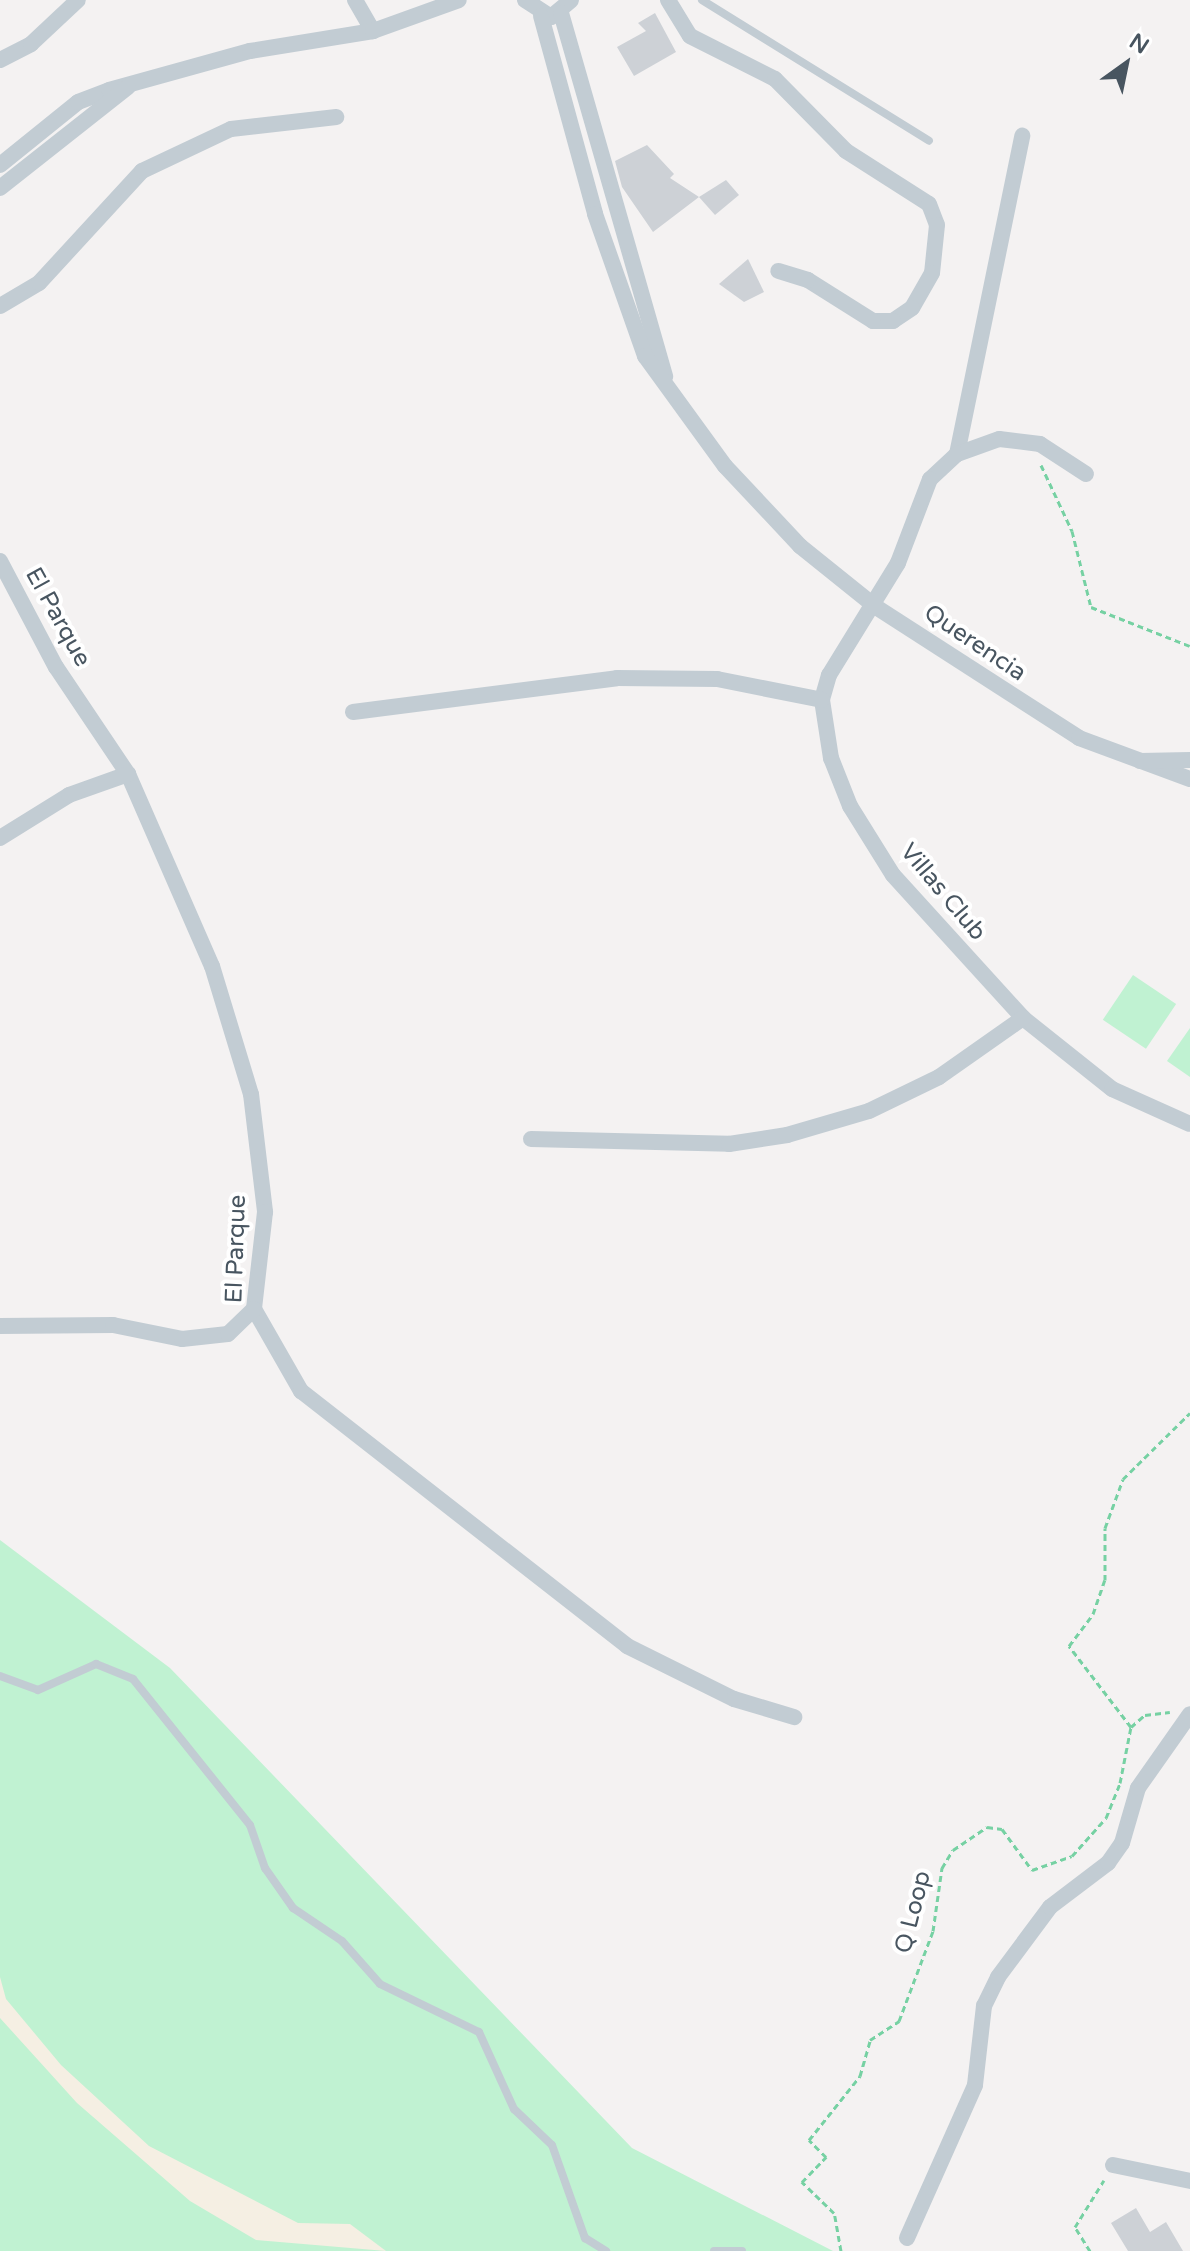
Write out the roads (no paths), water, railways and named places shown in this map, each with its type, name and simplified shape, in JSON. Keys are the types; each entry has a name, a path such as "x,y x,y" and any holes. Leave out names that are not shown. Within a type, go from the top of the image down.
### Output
{"street":[{"path":"0,60 31,44 78,0"},
{"path":"355,0 373,31"},
{"path":"0,165 78,102 250,51 373,31 459,0"},
{"path":"525,0 541,16 566,7 667,385"},
{"path":"668,0 690,36 775,79 846,151 929,204 937,225 932,273 912,308 893,321 873,321 808,280 778,271"},
{"name":"Querencia","path":"541,16 595,214 645,356 715,454 800,546 876,607 1045,718 1135,761 1190,779"},
{"path":"0,188 130,86"},
{"path":"0,306 39,283 142,171 231,129 336,117"},
{"path":"957,454 1022,136"},
{"path":"957,454 999,439 1040,444 1086,474"},
{"name":"Villas Club","path":"957,454 919,495 907,543 876,607 838,650 822,700 831,758 864,829 893,875 1023,1018 1112,1089 1190,1124"},
{"name":"El Parque","path":"0,561 56,667 128,774 212,966 251,1094 265,1212 254,1309 301,1391 551,1589 668,1668 794,1717"},
{"path":"353,712 617,678 717,679 822,700"},
{"name":"Querencia","path":"1135,761 1190,760"},
{"path":"0,838 69,795 128,774"},
{"path":"531,1139 729,1144 787,1135 869,1111 939,1077 1023,1018"},
{"path":"0,1326 113,1325 182,1339 228,1334 254,1309"},
{"path":"907,2238 975,2085 990,1991 1033,1926 1115,1853 1138,1788 1185,1713"},
{"path":"1113,2165 1190,2181"}],"lane":[{"path":"702,0 929,141"},
{"path":"0,1676 38,1690 96,1664 133,1679 250,1825 265,1868 293,1908 342,1941 380,1984 479,2032 514,2109 552,2145 585,2238 606,2251"},
{"path":"714,2251 742,2251"}]}
